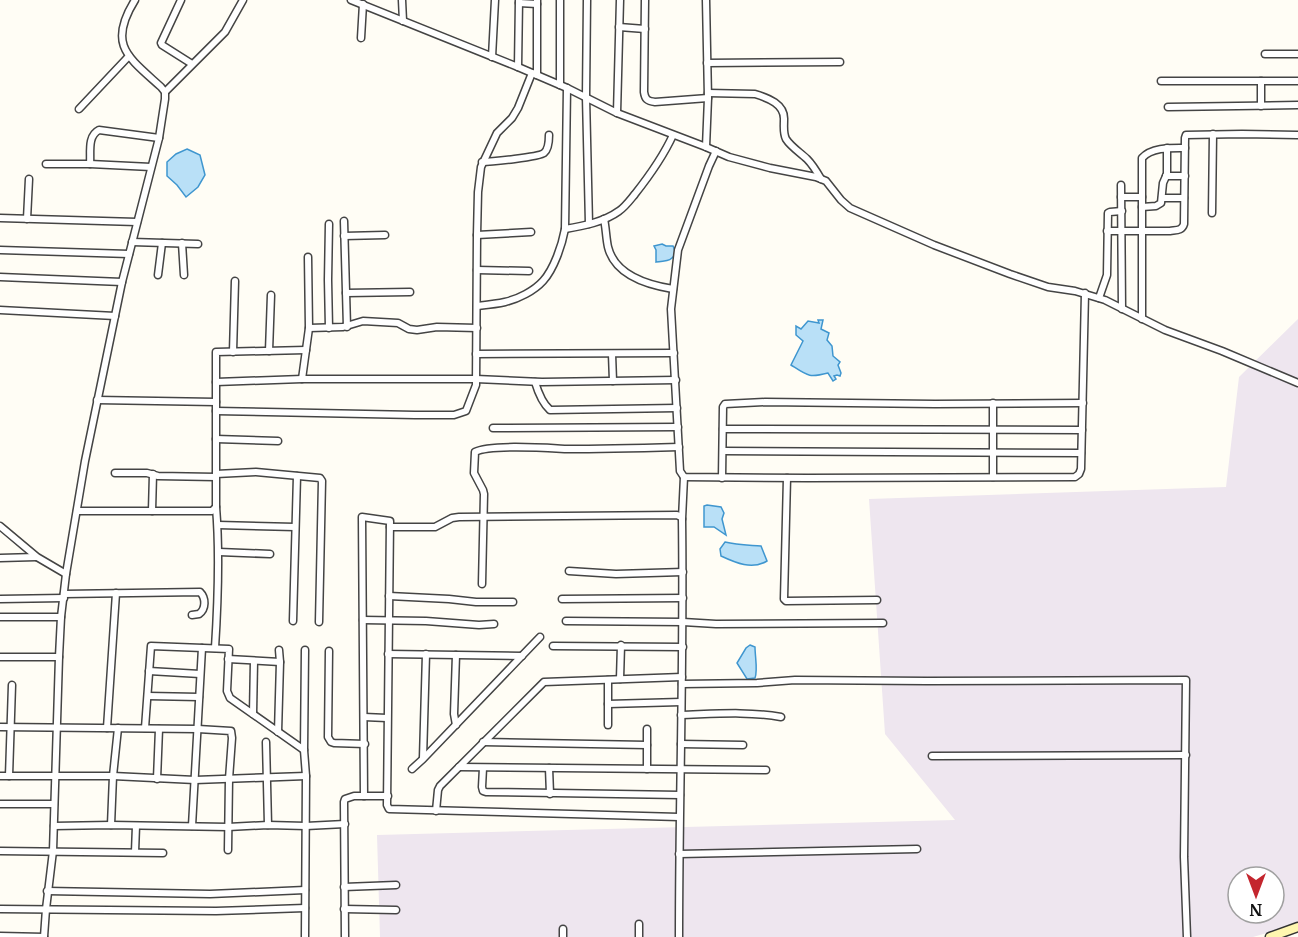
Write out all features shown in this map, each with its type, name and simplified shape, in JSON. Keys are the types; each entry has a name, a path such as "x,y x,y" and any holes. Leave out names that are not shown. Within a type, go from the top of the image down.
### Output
{"street":[{"path":"135,0 126,15 121,31 124,47 136,64 165,92"},
{"path":"182,0 161,43 192,64"},
{"path":"0,936 44,937 45,909 53,851 59,657 66,574 97,400 122,282 159,138 165,92 225,32 243,0"},
{"path":"351,0 518,67 617,113 673,135 739,160 822,179"},
{"path":"402,0 403,21"},
{"path":"492,57 495,0"},
{"path":"560,0 560,85"},
{"path":"587,0 586,97 589,224"},
{"path":"617,113 620,0"},
{"path":"645,0 644,92 645,98 649,101 755,94 778,105 785,118 786,138 850,208 934,245 1048,287 1085,293 1099,298 1165,330 1298,383"},
{"path":"705,0 708,96 706,147"},
{"path":"216,411 454,415 466,411 476,379 477,235 482,162 497,133 512,118 518,108 534,74 537,2 519,1 518,67"},
{"path":"361,38 363,4"},
{"path":"619,27 645,28"},
{"path":"1265,54 1298,54"},
{"path":"79,109 129,56"},
{"path":"707,63 840,62"},
{"path":"1161,81 1298,81"},
{"path":"1261,81 1261,106"},
{"path":"477,306 507,302 521,296 543,281 560,248 565,229 567,88"},
{"path":"1168,107 1298,105"},
{"path":"90,164 91,137 99,130 159,138"},
{"path":"1212,213 1214,134"},
{"path":"482,162 501,162 544,154 547,150 549,135"},
{"path":"565,229 589,224 619,212 647,180 661,160 673,135"},
{"path":"1107,231 1180,230 1183,227 1185,224 1186,135 1297,135"},
{"path":"1142,207 1161,203 1166,176 1167,148"},
{"path":"1142,319 1142,158 1143,155 1161,149 1185,148"},
{"path":"679,937 684,477 680,471 671,309 678,250 716,151"},
{"path":"45,164 152,167"},
{"path":"1166,176 1185,176"},
{"path":"27,219 29,179"},
{"path":"1121,185 1122,309"},
{"path":"1121,197 1142,197"},
{"path":"1162,198 1185,198"},
{"path":"1099,298 1107,275 1107,213 1122,211"},
{"path":"0,218 137,222"},
{"path":"604,219 608,247 614,260 637,280 673,289"},
{"path":"344,221 347,327"},
{"path":"329,224 329,328"},
{"path":"477,235 531,232"},
{"path":"344,236 385,235"},
{"path":"132,242 198,244"},
{"path":"158,275 162,243"},
{"path":"182,243 184,275"},
{"path":"0,250 129,254"},
{"path":"302,379 309,328 308,257"},
{"path":"477,270 529,271"},
{"path":"0,277 122,282"},
{"path":"233,352 235,281"},
{"path":"346,293 410,292"},
{"path":"684,477 1075,477 1081,469 1085,293"},
{"path":"269,351 271,295"},
{"path":"0,310 115,316"},
{"path":"309,328 347,327 359,321 398,323 409,329 417,330 437,327 477,328"},
{"path":"215,648 219,552 216,507 216,352 306,350"},
{"path":"476,354 674,353"},
{"path":"612,354 613,381"},
{"path":"216,382 302,379 476,379 535,382 676,380"},
{"path":"535,382 538,392 550,410 677,408"},
{"path":"97,400 216,402"},
{"path":"722,478 723,407 729,403 1083,403"},
{"path":"993,403 993,477"},
{"path":"493,428 678,427"},
{"path":"723,429 1082,430"},
{"path":"216,439 278,441"},
{"path":"482,584 483,490 474,473 475,452 505,448 679,447"},
{"path":"723,451 1081,453"},
{"path":"116,473 147,473 158,476 256,472 320,478 322,481 319,622"},
{"path":"152,511 153,474"},
{"path":"293,621 297,476"},
{"path":"787,478 784,599 786,601 877,600"},
{"path":"77,511 212,511 216,507"},
{"path":"390,527 428,527 440,525 452,518 484,517 677,515 682,519"},
{"path":"364,796 362,517 390,521 387,718 387,805 389,809 680,816"},
{"path":"218,525 295,527"},
{"path":"0,526 37,557 66,574"},
{"path":"219,552 270,554"},
{"path":"0,558 37,557"},
{"path":"569,571 616,574 683,572"},
{"path":"0,598 200,592 203,597 203,608 199,614 192,615"},
{"path":"107,728 116,593"},
{"path":"389,596 513,602"},
{"path":"562,599 683,598"},
{"path":"0,617 62,617"},
{"path":"363,620 494,624"},
{"path":"566,621 716,624 883,622"},
{"path":"412,769 540,636"},
{"path":"620,679 621,645"},
{"path":"145,728 151,646 229,649 227,691 230,698 304,750"},
{"path":"553,646 682,646"},
{"path":"192,826 202,648"},
{"path":"278,732 279,650"},
{"path":"304,937 305,650"},
{"path":"329,651 328,737 334,743 365,744"},
{"path":"388,654 522,656"},
{"path":"423,759 426,654"},
{"path":"456,655 454,714 456,724"},
{"path":"0,657 59,657"},
{"path":"228,659 280,662"},
{"path":"253,714 254,661"},
{"path":"149,671 200,674"},
{"path":"436,811 440,786 544,682 620,679 745,683 795,680 1186,680 1184,857 1186,937"},
{"path":"608,680 608,725"},
{"path":"9,776 12,685"},
{"path":"148,696 199,697"},
{"path":"608,704 681,702"},
{"path":"681,715 741,714 781,717"},
{"path":"364,717 387,718"},
{"path":"0,727 231,731 228,850"},
{"path":"111,825 118,728"},
{"path":"157,779 159,729"},
{"path":"647,729 647,769"},
{"path":"266,742 268,825"},
{"path":"483,742 647,745"},
{"path":"681,744 743,745"},
{"path":"932,756 1186,755"},
{"path":"459,767 766,770"},
{"path":"483,768 482,787 486,792 680,795"},
{"path":"549,768 550,794"},
{"path":"0,776 113,776 195,780 306,776"},
{"path":"345,937 344,802 345,799 354,796 388,796"},
{"path":"0,804 54,804"},
{"path":"54,826 228,827 345,824"},
{"path":"135,852 136,826"},
{"path":"679,854 917,849"},
{"path":"0,851 163,853"},
{"path":"344,887 396,885"},
{"path":"48,891 210,894 305,890"},
{"path":"0,909 305,908"},
{"path":"344,909 396,910"},
{"path":"639,924 639,937"},
{"path":"1270,937 1298,927"},
{"path":"563,929 563,937"}],"shaded area":[{"path":"1298,319 1298,924 1253,937 380,937 377,835 955,820 885,734 869,499 1226,487 1239,377"}],"water":[{"path":"187,149 200,155 205,175 198,187 186,197 167,176 167,162 176,154"},
{"path":"662,244 673,246 676,253 670,260 656,262 654,246"},
{"path":"818,320 823,320 821,329 829,333 827,340 832,346 833,356 840,362 838,365 840,376 834,376 836,379 833,381 828,373 809,375 791,365 803,341 796,335 796,326 801,329 808,321 819,323"},
{"path":"704,506 721,507 724,513 722,519 726,535 714,527 704,527"},
{"path":"725,542 761,546 767,561 750,565 727,559 721,556 720,549"},
{"path":"750,645 755,647 756,671 755,678 747,679 737,663"}]}
